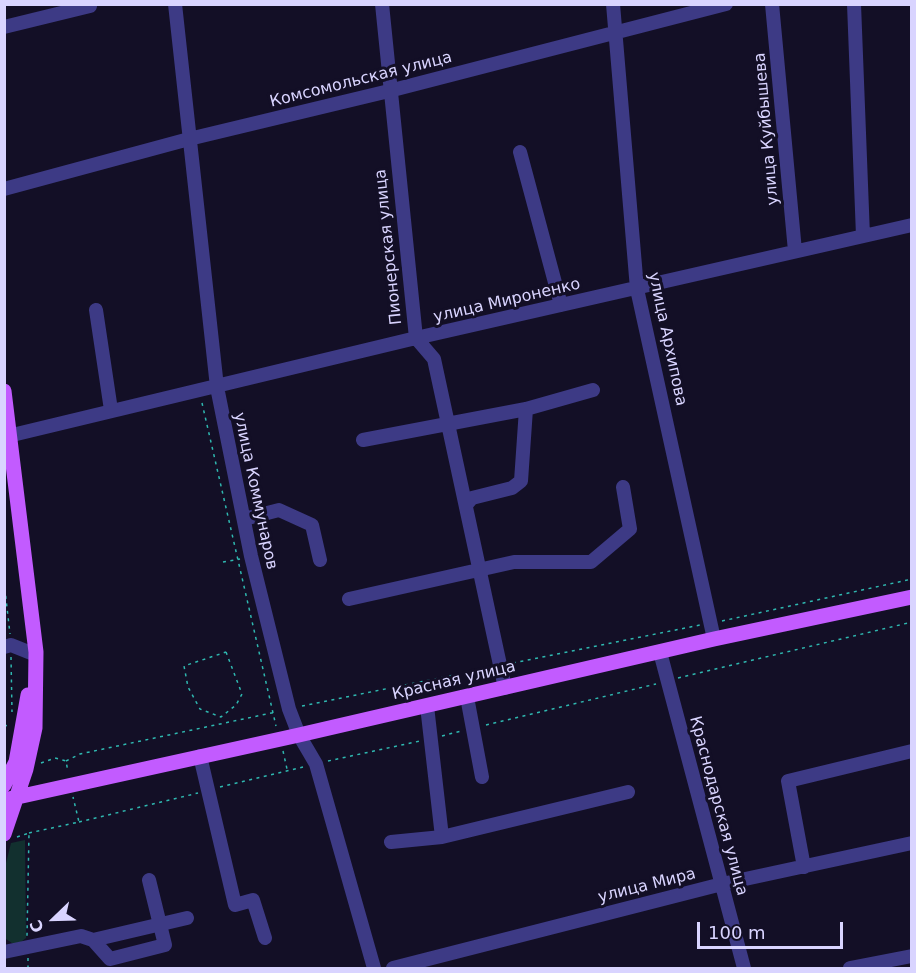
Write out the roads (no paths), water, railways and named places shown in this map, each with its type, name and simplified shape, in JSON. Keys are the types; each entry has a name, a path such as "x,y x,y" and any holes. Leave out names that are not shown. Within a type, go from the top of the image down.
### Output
{"main road":[{"path":"4,391 6,437 36,652 35,728 11,798 9,836"},
{"name":"Красная улица","path":"11,798 299,735 714,639 912,597"},
{"path":"4,785 16,762 28,694 31,623"}],"street":[{"name":"улица Коммунаров","path":"176,4 216,387 244,519 245,557 288,709 299,735 316,764 374,969"},
{"name":"Пионерская улица","path":"382,4 389,91 416,338 434,359 505,688"},
{"name":"улица Архипова","path":"613,4 637,289 714,639"},
{"name":"Комсомольская улица","path":"4,189 189,139 389,91 726,4"},
{"name":"улица Куйбышева","path":"772,4 795,251"},
{"path":"855,4 862,236"},
{"path":"4,27 90,6"},
{"path":"520,152 561,305"},
{"name":"улица Мироненко","path":"6,437 416,338 912,225"},
{"path":"96,309 111,410"},
{"path":"363,440 526,409 593,390"},
{"path":"466,505 472,498 512,488 521,481 526,409"},
{"path":"349,599 514,562 591,562 630,529 623,487"},
{"path":"244,519 279,510 312,525 320,560"},
{"path":"4,647 11,645 31,653"},
{"name":"Краснодарская улица","path":"660,652 744,969"},
{"path":"467,697 482,777"},
{"path":"427,706 442,837"},
{"path":"804,867 788,781 912,752"},
{"path":"200,756 235,905 253,900 265,938"},
{"path":"391,842 442,837 628,792"},
{"name":"улица Мира","path":"393,969 722,884 912,843"},
{"path":"4,952 81,936 93,940 111,959 165,945 149,880"},
{"path":"93,940 187,918"},
{"path":"850,969 912,956"}]}
